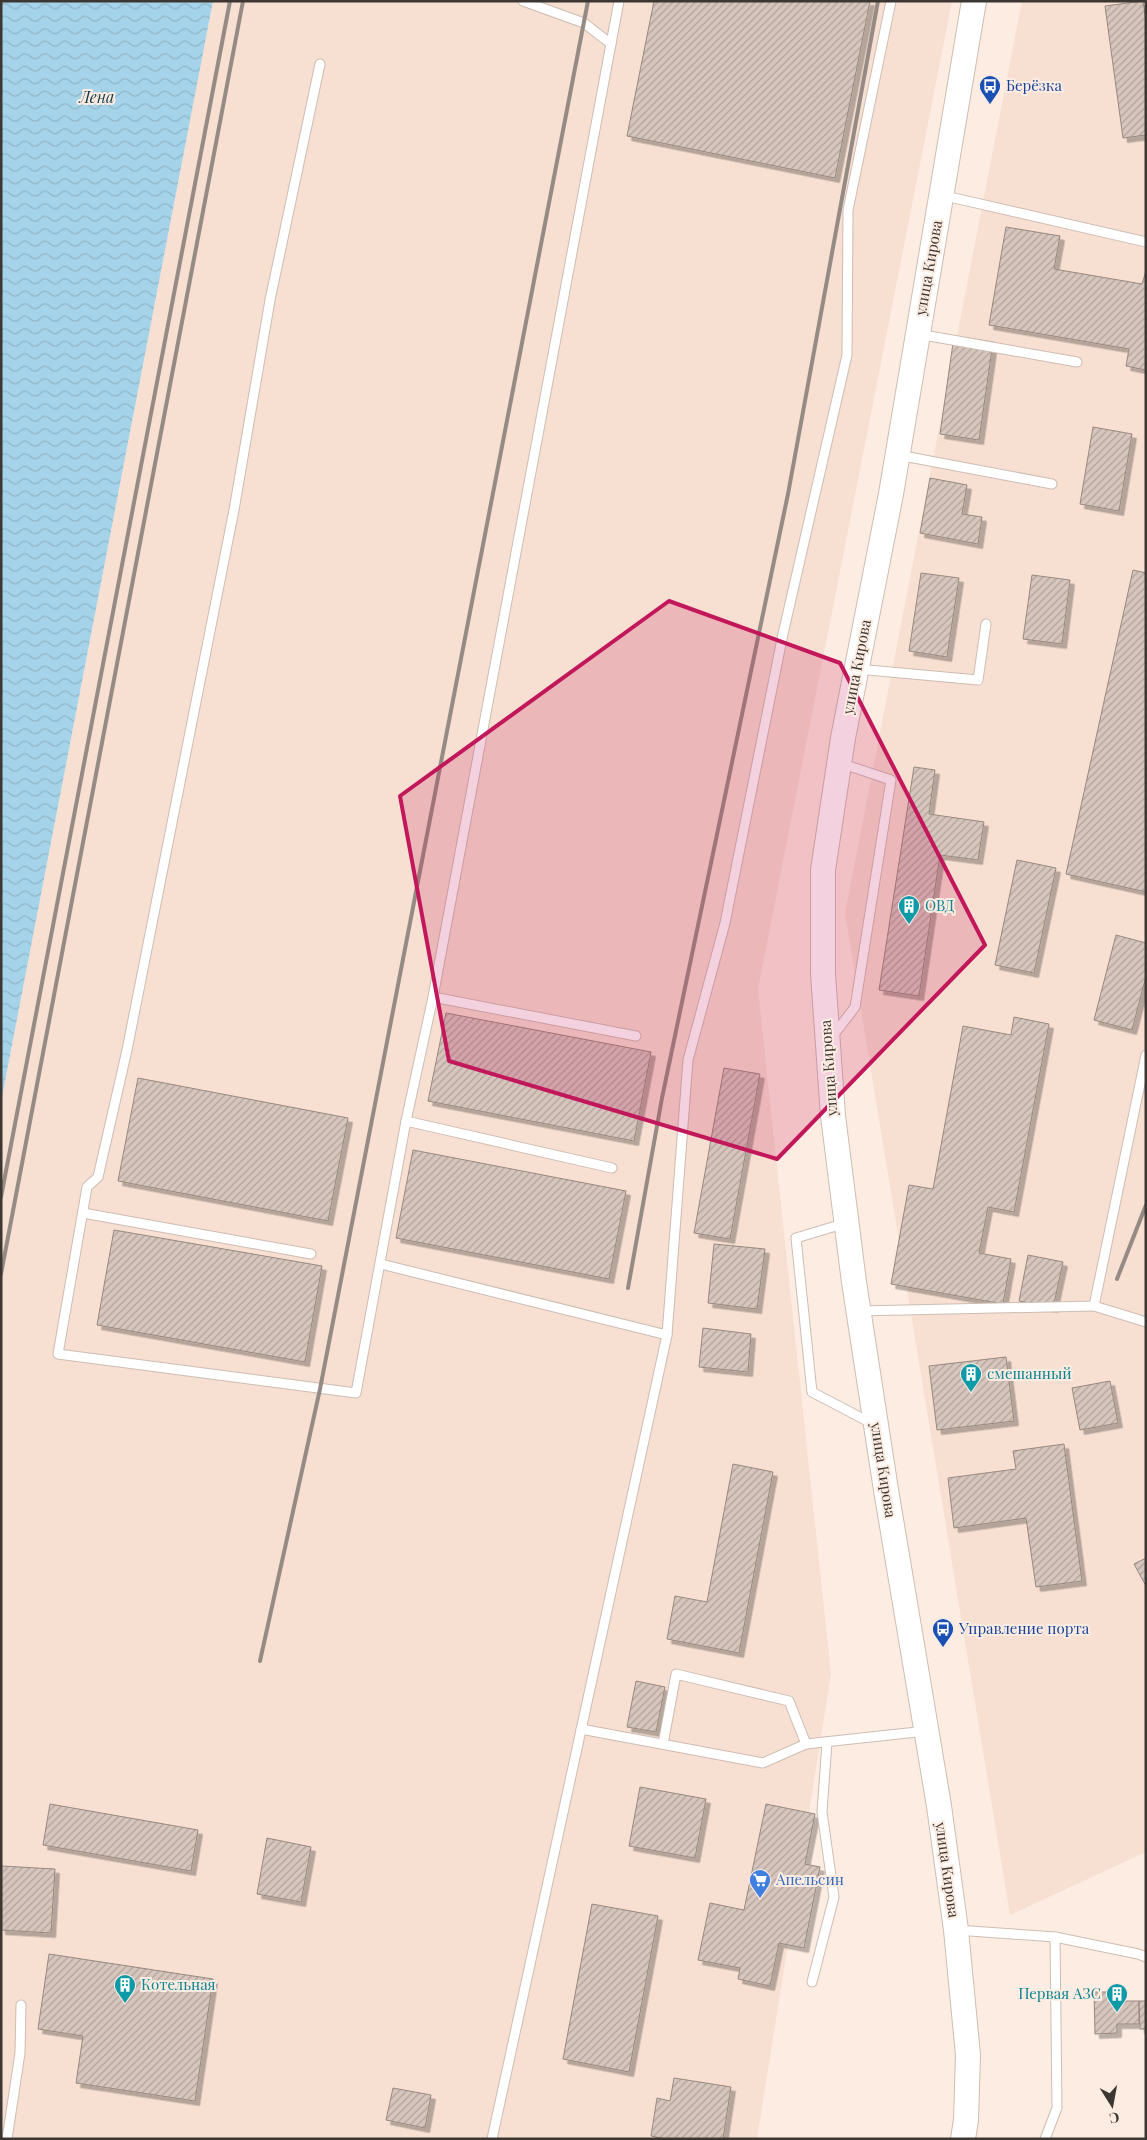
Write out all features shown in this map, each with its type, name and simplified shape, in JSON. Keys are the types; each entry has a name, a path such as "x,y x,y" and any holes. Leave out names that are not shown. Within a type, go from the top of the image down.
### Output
{"main road":[{"name":"улица Кирова","path":"963,2139 966,2120 968,2055 956,1930 926,1731 876,1426 846,1223 833,1116 822,974 824,870 840,763 898,455 974,1"}],"lane":[{"path":"523,1 584,23 611,44"},
{"path":"320,64 270,300 234,510 127,1050 98,1177 87,1187 58,1354 356,1393 406,1121 433,997 619,1"},
{"path":"492,2139 667,1335 688,1060 725,923 783,634 847,355 848,210 891,1"},
{"path":"941,195 1146,242"},
{"path":"918,334 1077,362"},
{"path":"898,455 1052,484"},
{"path":"857,669 978,680 986,624"},
{"path":"828,1043 855,1007 892,780 840,763"},
{"path":"433,997 636,1036"},
{"path":"1094,1306 1146,1055"},
{"path":"406,1121 612,1168"},
{"path":"83,1213 311,1254"},
{"path":"846,1223 796,1238 812,1392 876,1426"},
{"path":"381,1264 667,1335"},
{"path":"859,1311 1094,1306 1146,1322"},
{"path":"663,1744 676,1674 789,1701 806,1744"},
{"path":"582,1729 763,1763 806,1744 926,1731"},
{"path":"812,1982 834,1896 822,1812 828,1742"},
{"path":"956,1930 1055,1937 1146,1957"},
{"path":"1045,2139 1057,2108 1055,1937"},
{"path":"7,2139 20,2053 20,2006"}],"highlighted area":[{"path":"669,601 840,663 985,945 777,1159 449,1061 400,796"}],"shaded area":[{"path":"213,1 952,1 758,989 831,1674 757,2139 1,2139 1,1102"},
{"path":"1022,1 1146,1 1146,1852 1010,1915 845,913"}],"water":[{"name":"Лена","path":"1,1 213,1 1,1102"}],"building":[{"path":"654,1 870,1 835,178 627,136"},
{"path":"1143,1 1146,22 1146,135 1123,138 1105,6"},
{"path":"1006,227 1060,236 1054,269 1142,284 1146,271 1146,370 1126,366 1129,349 989,325"},
{"path":"954,336 993,342 979,440 940,434"},
{"path":"1093,427 1132,434 1119,511 1080,504"},
{"path":"930,478 967,485 962,514 982,517 978,544 920,533"},
{"path":"1133,570 1146,573 1146,892 1066,874"},
{"path":"921,573 959,578 947,657 909,651"},
{"path":"1032,575 1070,580 1062,644 1023,639"},
{"name":"ОВД","path":"914,767 935,770 929,814 984,822 978,860 940,855 919,996 879,990"},
{"path":"1017,860 1056,868 1034,973 995,965"},
{"path":"1116,935 1146,943 1146,976 1132,1030 1094,1020"},
{"path":"446,1013 651,1052 634,1141 428,1101"},
{"path":"1014,1017 1049,1024 1014,1212 988,1207 979,1253 1011,1259 1003,1304 891,1284 909,1185 933,1189 963,1026 1011,1035"},
{"path":"724,1068 760,1074 730,1239 694,1233"},
{"path":"138,1078 348,1118 328,1221 118,1181"},
{"path":"413,1150 626,1191 609,1279 396,1238"},
{"path":"114,1230 322,1266 305,1362 97,1325"},
{"path":"714,1244 765,1249 757,1309 708,1303"},
{"path":"1028,1255 1063,1262 1053,1308 1019,1301"},
{"path":"703,1328 751,1334 748,1372 699,1367"},
{"name":"смешанный","path":"1006,1357 1014,1421 937,1430 929,1366"},
{"path":"1110,1381 1118,1423 1080,1430 1072,1388"},
{"path":"1064,1444 1082,1581 1036,1587 1026,1518 954,1528 948,1478 1016,1469 1013,1451"},
{"path":"733,1464 773,1472 739,1653 667,1639 675,1596 707,1602"},
{"path":"1146,1558 1146,1586 1134,1564"},
{"path":"636,1681 665,1687 656,1732 627,1727"},
{"path":"640,1787 706,1799 695,1858 629,1846"},
{"path":"50,1804 198,1830 191,1871 43,1845"},
{"path":"766,1804 815,1814 805,1864 820,1867 804,1948 779,1943 770,1986 738,1979 740,1968 698,1960 710,1903 744,1910"},
{"path":"267,1838 311,1847 301,1902 257,1894"},
{"path":"1,1866 55,1869 51,1933 1,1930"},
{"path":"592,1904 658,1916 629,2072 563,2059"},
{"name":"Котельная","path":"49,1954 213,1979 195,2101 76,2083 83,2036 38,2029"},
{"name":"Первая АЗС","path":"1094,1992 1119,1992 1119,2001 1139,2001 1139,2024 1117,2024 1117,2033 1095,2034"},
{"name":"Первая АЗС","path":"1139,2001 1146,2001 1146,2029 1140,2029"},
{"path":"674,2078 731,2087 723,2139 666,2139 651,2136 657,2098 670,2101"},
{"path":"393,2088 431,2095 425,2128 386,2120"}],"railway":[{"path":"1,1197 230,1"},
{"path":"1,1274 243,1"},
{"path":"260,1661 320,1389 588,1"},
{"path":"628,1288 662,1098 788,494 878,1"},
{"path":"1117,1279 1146,1205"}],"place":[{"name":"Берёзка","path":"990,105"},
{"name":"ОВД","path":"909,925"},
{"name":"смешанный","path":"971,1393"},
{"name":"Управление порта","path":"943,1648"},
{"name":"Апельсин","path":"760,1899"},
{"name":"Котельная","path":"125,2004"},
{"name":"Первая АЗС","path":"1117,2013"}]}
